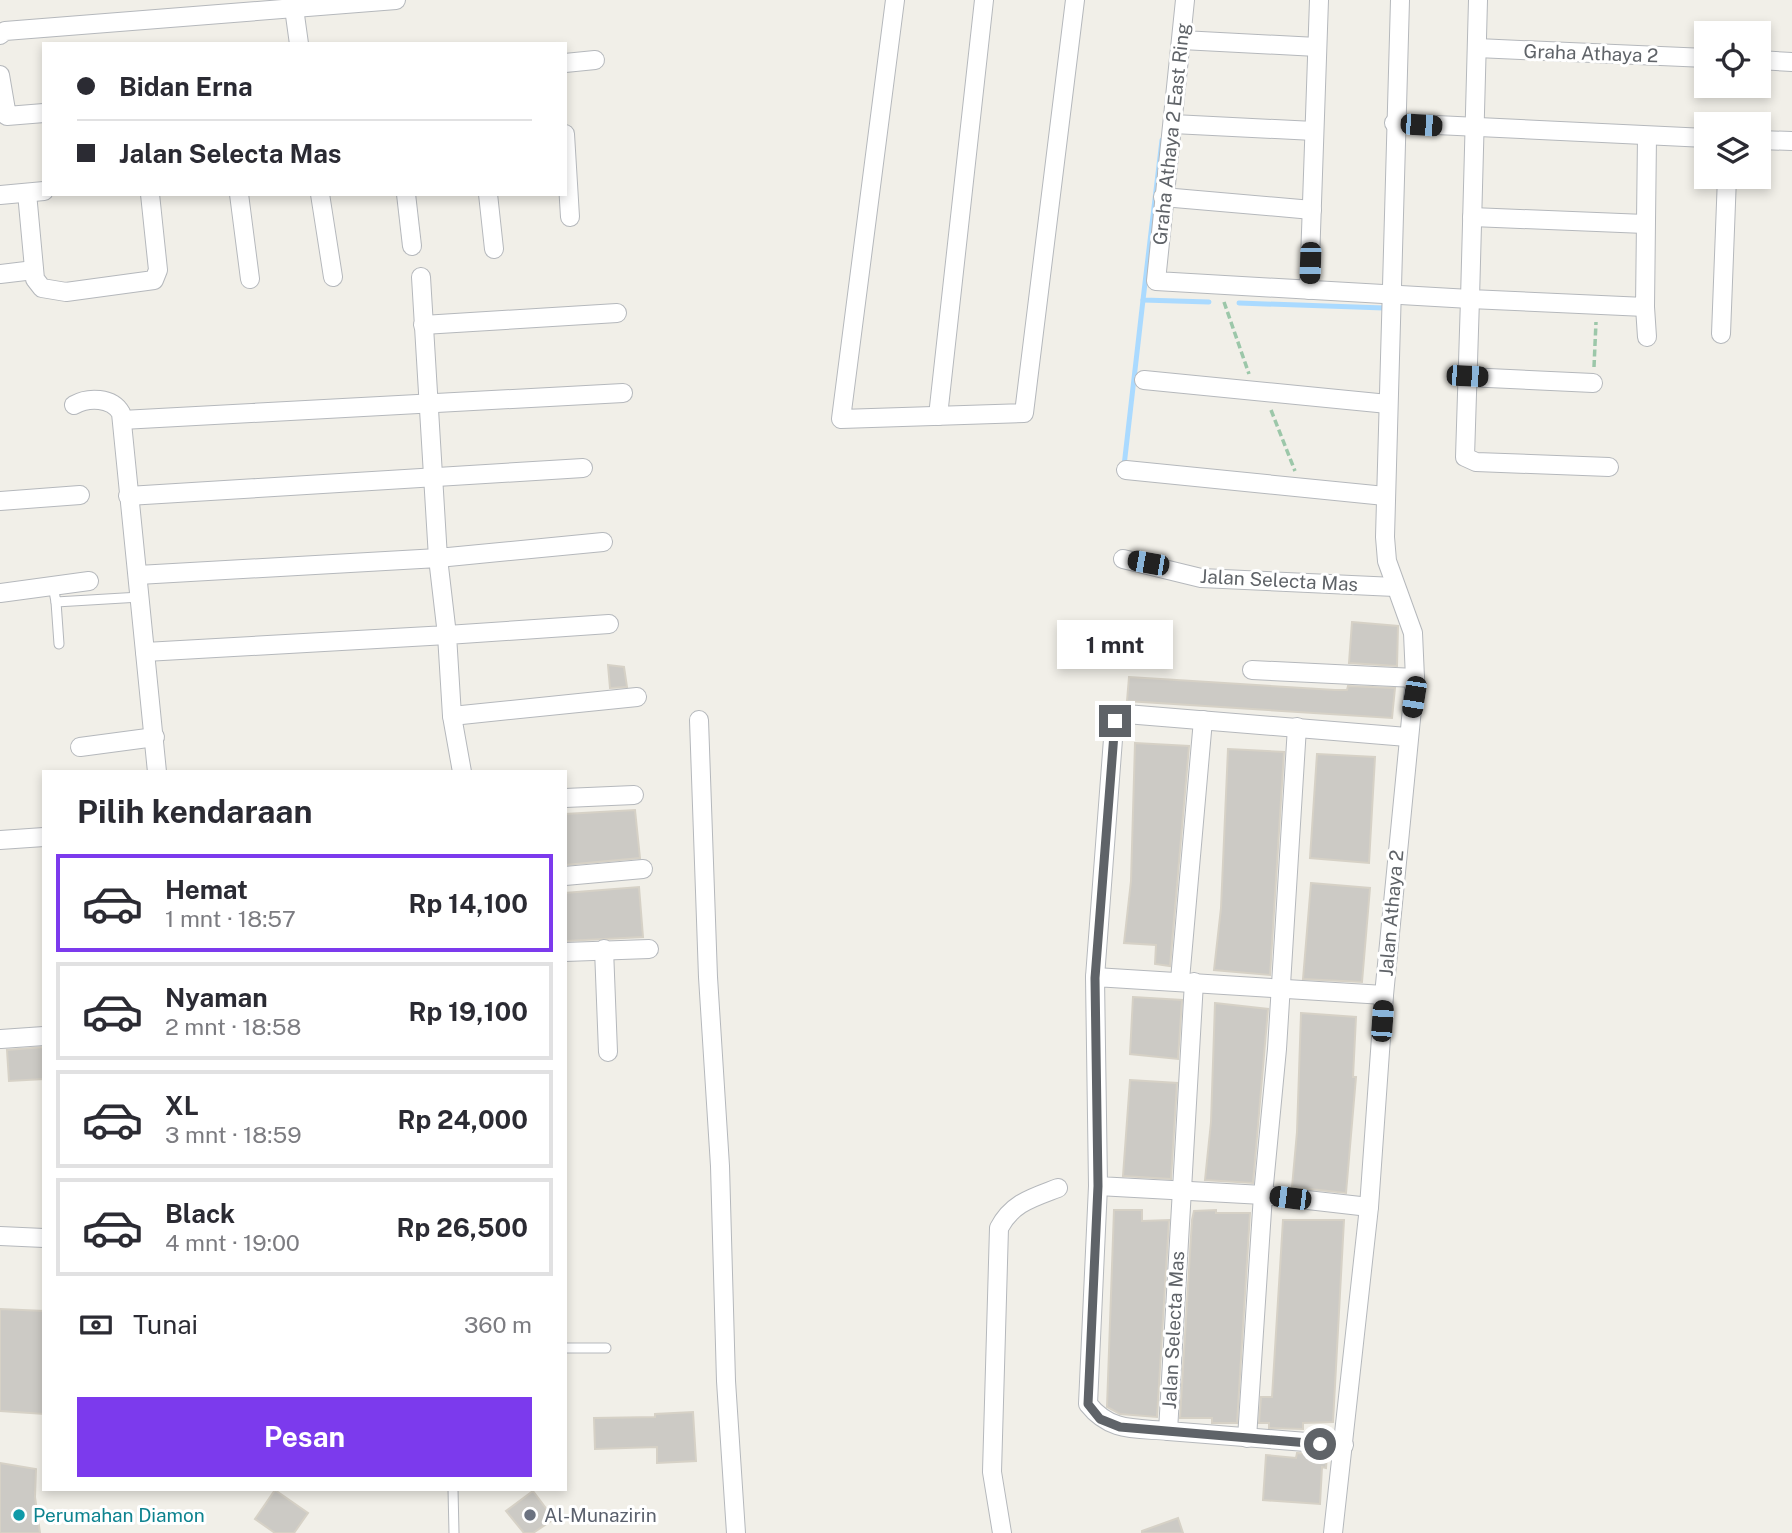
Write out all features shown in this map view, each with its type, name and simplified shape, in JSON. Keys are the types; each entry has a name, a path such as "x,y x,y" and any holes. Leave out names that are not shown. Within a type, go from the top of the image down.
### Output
{"street":[{"path":"0,35 5,31 70,36 294,8 396,0"},
{"path":"895,0 841,419 1024,413 1075,0"},
{"path":"938,416 984,0"},
{"name":"Graha Athaya 2 East Ring","path":"1185,0 1156,280 1159,283 1310,290"},
{"path":"1319,0 1310,290 1645,307"},
{"path":"1390,296 1400,0"},
{"path":"1478,0 1465,457 1469,460 1609,467"},
{"path":"294,8 299,42"},
{"path":"1182,40 1317,47"},
{"name":"Graha Athaya 2","path":"1477,48 1694,57"},
{"path":"567,63 595,60"},
{"path":"1771,61 1792,62"},
{"path":"0,75 7,116 42,113"},
{"path":"1394,123 1475,129 1694,137"},
{"path":"1173,124 1314,131"},
{"path":"1647,135 1644,224 1647,337"},
{"path":"1771,140 1792,141"},
{"path":"567,161 570,217"},
{"path":"1721,334 1727,189"},
{"path":"0,195 35,192 35,279 42,288 52,292 149,283 154,280 158,270 150,196"},
{"path":"239,196 250,279"},
{"path":"320,196 333,277"},
{"path":"405,196 412,246"},
{"path":"488,196 494,249"},
{"path":"1163,197 1312,210"},
{"path":"1472,217 1644,224"},
{"path":"0,274 34,270"},
{"path":"421,277 438,558 447,635 452,716 462,770"},
{"name":"Jalan Athaya 2","path":"1334,1533 1368,1207 1384,995 1407,737 1415,678 1413,633 1387,561 1385,496 1390,296"},
{"path":"423,325 617,313"},
{"path":"1467,376 1593,383"},
{"path":"1144,380 1388,404"},
{"path":"122,420 200,418 430,402 623,393"},
{"path":"74,405 82,401 106,400 118,406 122,420 157,770"},
{"path":"128,496 583,468"},
{"path":"1126,470 1385,496"},
{"path":"0,501 80,495"},
{"path":"138,575 438,558 603,541"},
{"name":"Jalan Selecta Mas","path":"1123,559 1201,578 1395,587"},
{"path":"0,593 55,594 89,581"},
{"path":"145,652 609,624"},
{"path":"1252,670 1415,678"},
{"path":"452,716 637,697"},
{"path":"1168,1431 1120,1427 1100,1419 1088,1404 1098,1186 1095,978 1115,721 1126,714 1407,737"},
{"path":"699,720 708,977 736,1533"},
{"name":"Jalan Selecta Mas","path":"1203,720 1187,981 1181,1192 1168,1431 1344,1446"},
{"path":"1247,1438 1297,727"},
{"path":"80,747 155,737"},
{"path":"567,798 634,795"},
{"path":"0,841 42,837"},
{"path":"567,876 642,869"},
{"path":"604,949 608,1052"},
{"path":"567,952 649,949"},
{"path":"1095,978 1187,981 1384,995"},
{"path":"1,1039 42,1036"},
{"path":"1098,1186 1264,1195 1368,1207"},
{"path":"1002,1533 992,1472 999,1228 1007,1212 1025,1200 1058,1188"},
{"path":"1,1240 42,1238"}],"lane":[{"path":"59,644 55,594 140,597"},
{"path":"567,1348 606,1348"},
{"path":"453,1491 454,1533"}],"path":[{"path":"1593,383 1597,303"}],"building":[{"path":"1352,622 1398,626 1397,666 1349,663"},
{"path":"608,665 624,667 627,687 610,688"},
{"path":"1129,677 1335,690 1347,690 1348,686 1395,688 1392,718 1127,701"},
{"path":"1135,743 1189,746 1170,966 1155,964 1156,945 1124,943 1131,881"},
{"path":"1228,749 1284,752 1270,975 1214,970 1221,908"},
{"path":"1317,754 1375,757 1369,863 1310,858"},
{"path":"635,810 640,858 567,865 567,814"},
{"path":"1311,883 1370,888 1362,982 1303,979"},
{"path":"639,887 643,937 567,941 567,893"},
{"path":"1133,997 1182,1000 1178,1059 1130,1054"},
{"path":"1215,1003 1268,1009 1253,1183 1205,1180 1211,1122"},
{"path":"1301,1013 1356,1017 1353,1077 1356,1077 1346,1193 1292,1187 1297,1132"},
{"path":"42,1047 42,1079 9,1081 7,1050"},
{"path":"1130,1080 1177,1083 1171,1179 1123,1176"},
{"path":"1114,1210 1142,1210 1142,1221 1169,1220 1157,1417 1120,1414 1107,1407"},
{"path":"1216,1210 1216,1213 1250,1213 1237,1423 1212,1423 1212,1418 1180,1418 1192,1220 1194,1211"},
{"path":"1283,1220 1344,1220 1333,1422 1303,1423 1303,1429 1269,1428 1269,1423 1259,1423 1261,1397 1272,1397"},
{"path":"0,1309 42,1311 42,1414 0,1411"},
{"path":"693,1412 696,1461 657,1463 657,1447 595,1449 594,1418 655,1417 655,1414"},
{"path":"1297,1453 1327,1455 1326,1468 1322,1467 1320,1504 1263,1500 1266,1455 1296,1458"},
{"name":"Perumahan Diamon","path":"0,1463 36,1469 35,1497 40,1533 0,1533"},
{"path":"274,1491 308,1513 294,1533 275,1533 255,1519"},
{"name":"Al-Munazirin","path":"533,1491 554,1519 533,1533 524,1533 506,1511"},
{"path":"1178,1518 1183,1533 1142,1533 1142,1531"}],"waterway":[{"path":"1162,140 1143,300 1209,302"},
{"path":"1124,466 1143,300"},
{"path":"1239,303 1384,308"}],"place":[{"name":"Perumahan Diamon","path":"19,1515"},
{"name":"Al-Munazirin","path":"530,1515"}],"route":[{"path":"1115,721 1095,978 1098,1186 1088,1404 1100,1419 1120,1427 1320,1444"}]}
